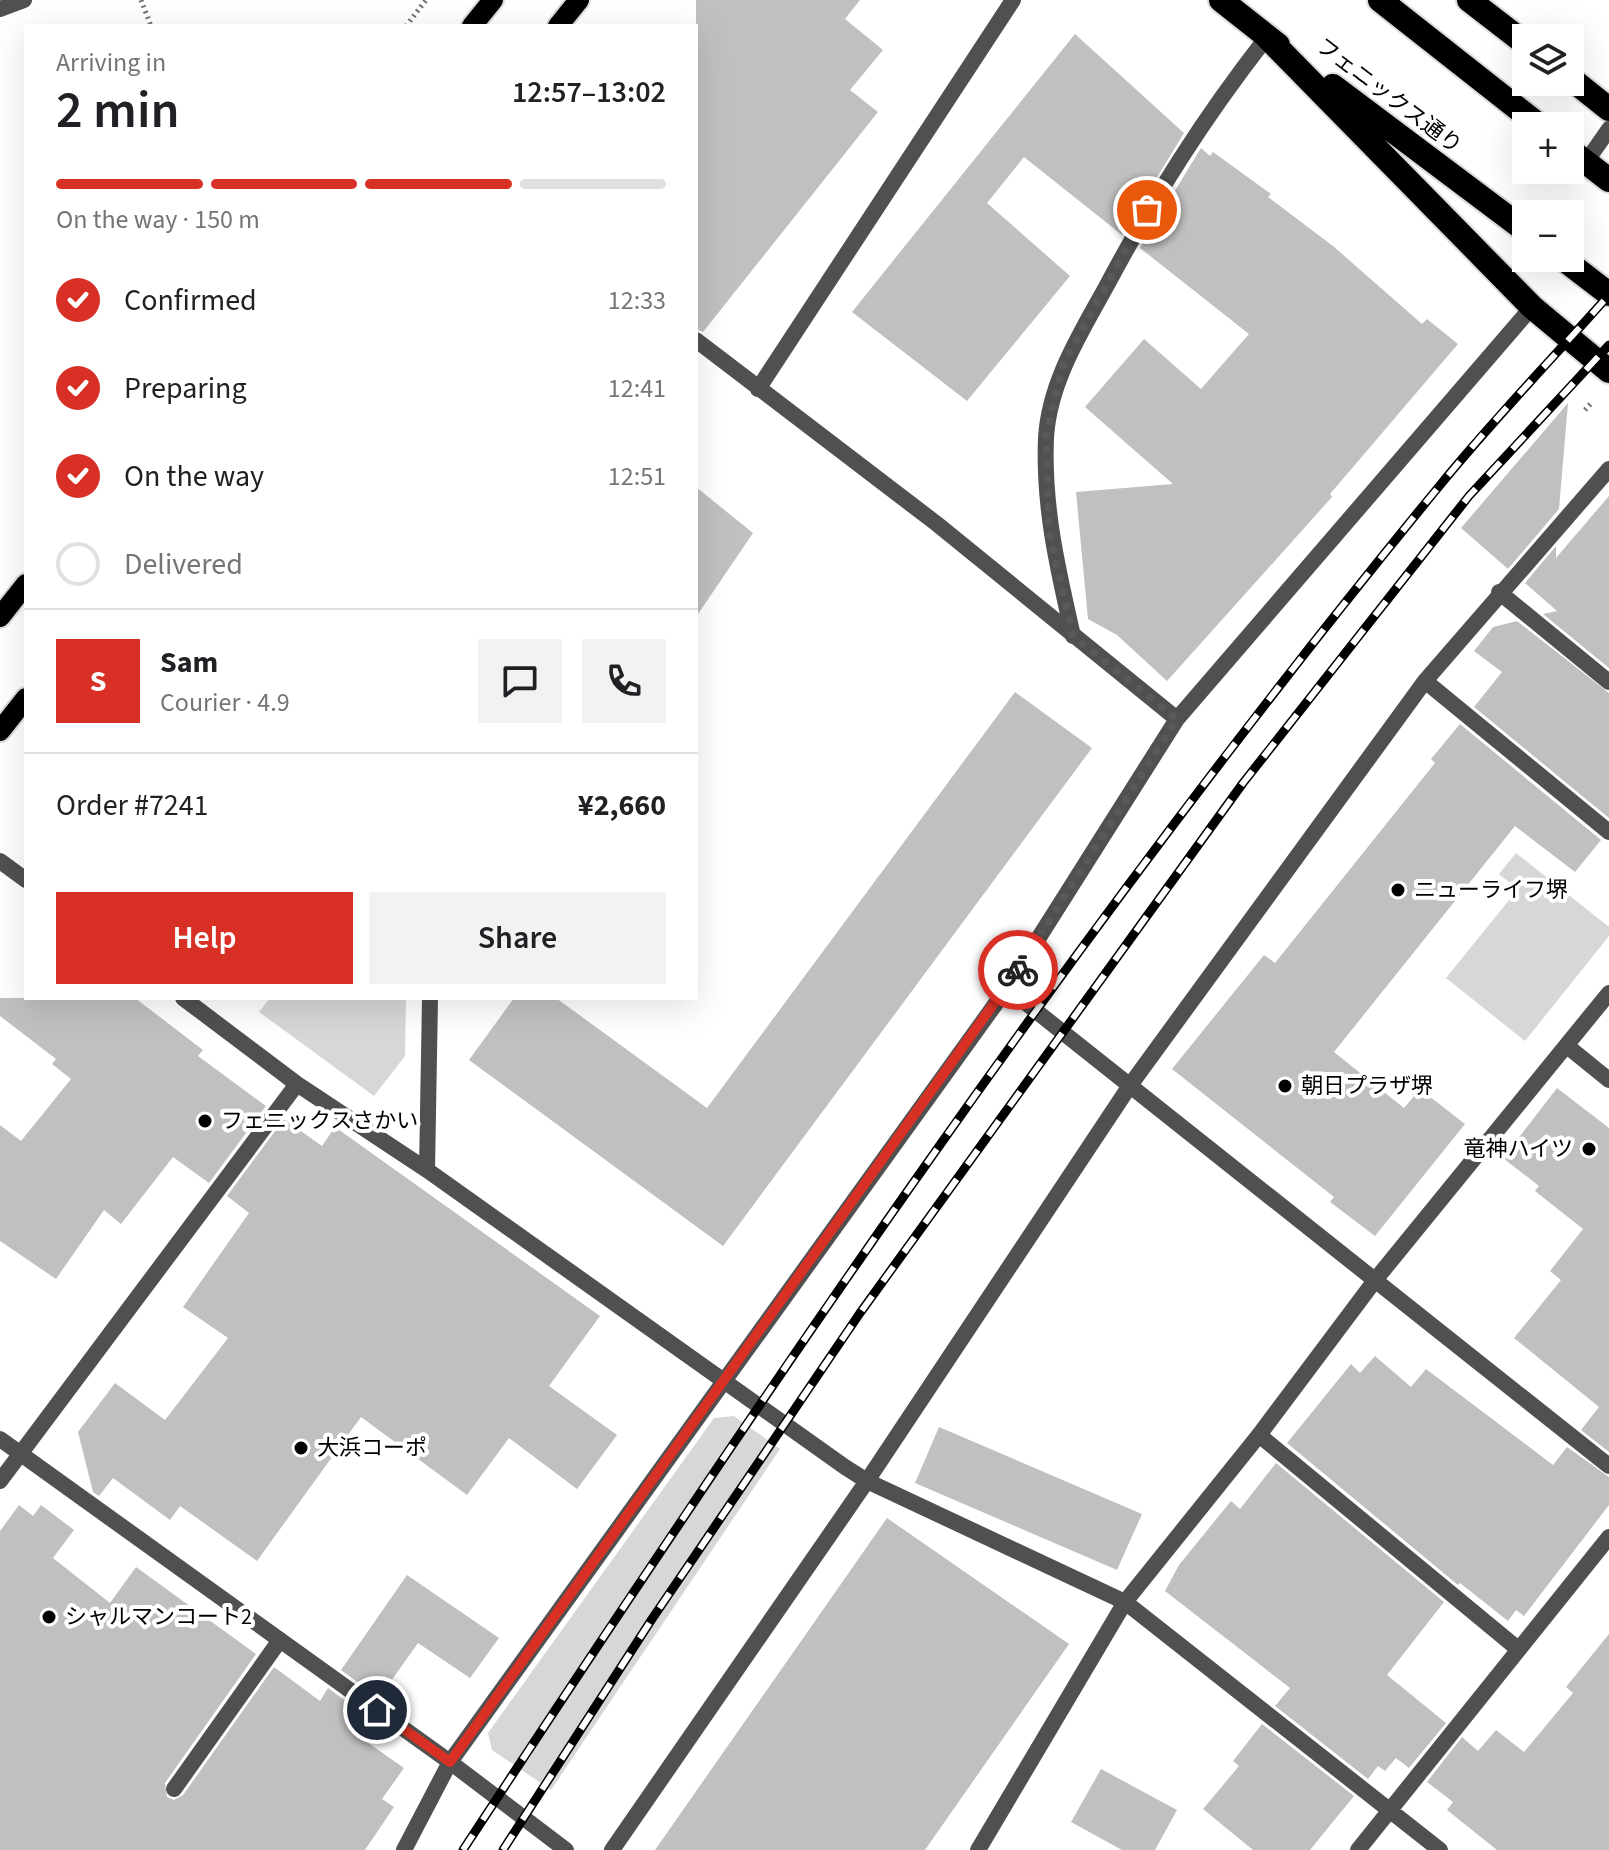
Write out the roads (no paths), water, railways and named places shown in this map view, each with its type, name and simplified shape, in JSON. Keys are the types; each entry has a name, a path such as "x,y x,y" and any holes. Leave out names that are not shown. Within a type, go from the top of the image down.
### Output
{"highway":[{"name":"フェニックス通り","path":"1221,0 1512,221"},
{"path":"1380,0 1522,112"},
{"path":"1469,0 1512,33"},
{"path":"1267,37 1532,307 1609,371"},
{"path":"1584,89 1609,109"},
{"path":"1584,161 1609,180"},
{"path":"1580,272 1609,294"}],"main road":[{"path":"474,24 493,0"},
{"path":"560,24 579,0"},
{"path":"2,611 24,586"},
{"path":"0,731 24,701"}],"street":[{"path":"0,9 24,0"},
{"path":"758,389 1013,0"},
{"path":"1073,636 1049,532 1046,435 1063,365 1161,184 1209,111 1267,37"},
{"path":"1584,151 1609,129"},
{"path":"404,1850 450,1762 1007,988 1177,719 1532,307"},
{"path":"698,342 937,524 1177,719"},
{"path":"612,1850 867,1481 1131,1084 1425,681 1499,592 1609,469"},
{"path":"1499,592 1609,682"},
{"path":"1425,681 1609,832"},
{"path":"0,861 24,879"},
{"path":"1007,988 1609,1466"},
{"path":"978,1850 1125,1602 1259,1435 1376,1279 1609,993"},
{"path":"186,1000 297,1084 427,1170 867,1481 1125,1602 1440,1850"},
{"path":"427,1170 430,1000"},
{"path":"1567,1046 1609,1080"},
{"path":"0,1481 297,1084"},
{"path":"1259,1435 1518,1649"},
{"path":"0,1439 450,1762 566,1850"},
{"path":"1358,1850 1609,1537"},
{"path":"174,1789 280,1640"}],"railway":[{"path":"463,1850 813,1326 1056,983 1309,648 1461,460 1609,295"},
{"path":"503,1850 652,1619 860,1313 1243,783 1469,496 1609,345"}],"place":[{"name":"ニューライフ堺","path":"1398,890"},
{"name":"朝日プラザ堺","path":"1285,1086"},
{"name":"フェニックスさかい","path":"205,1121"},
{"name":"竜神ハイツ","path":"1589,1149"},
{"name":"大浜コーポ","path":"301,1448"},
{"name":"シャルマンコート2","path":"49,1617"}]}
